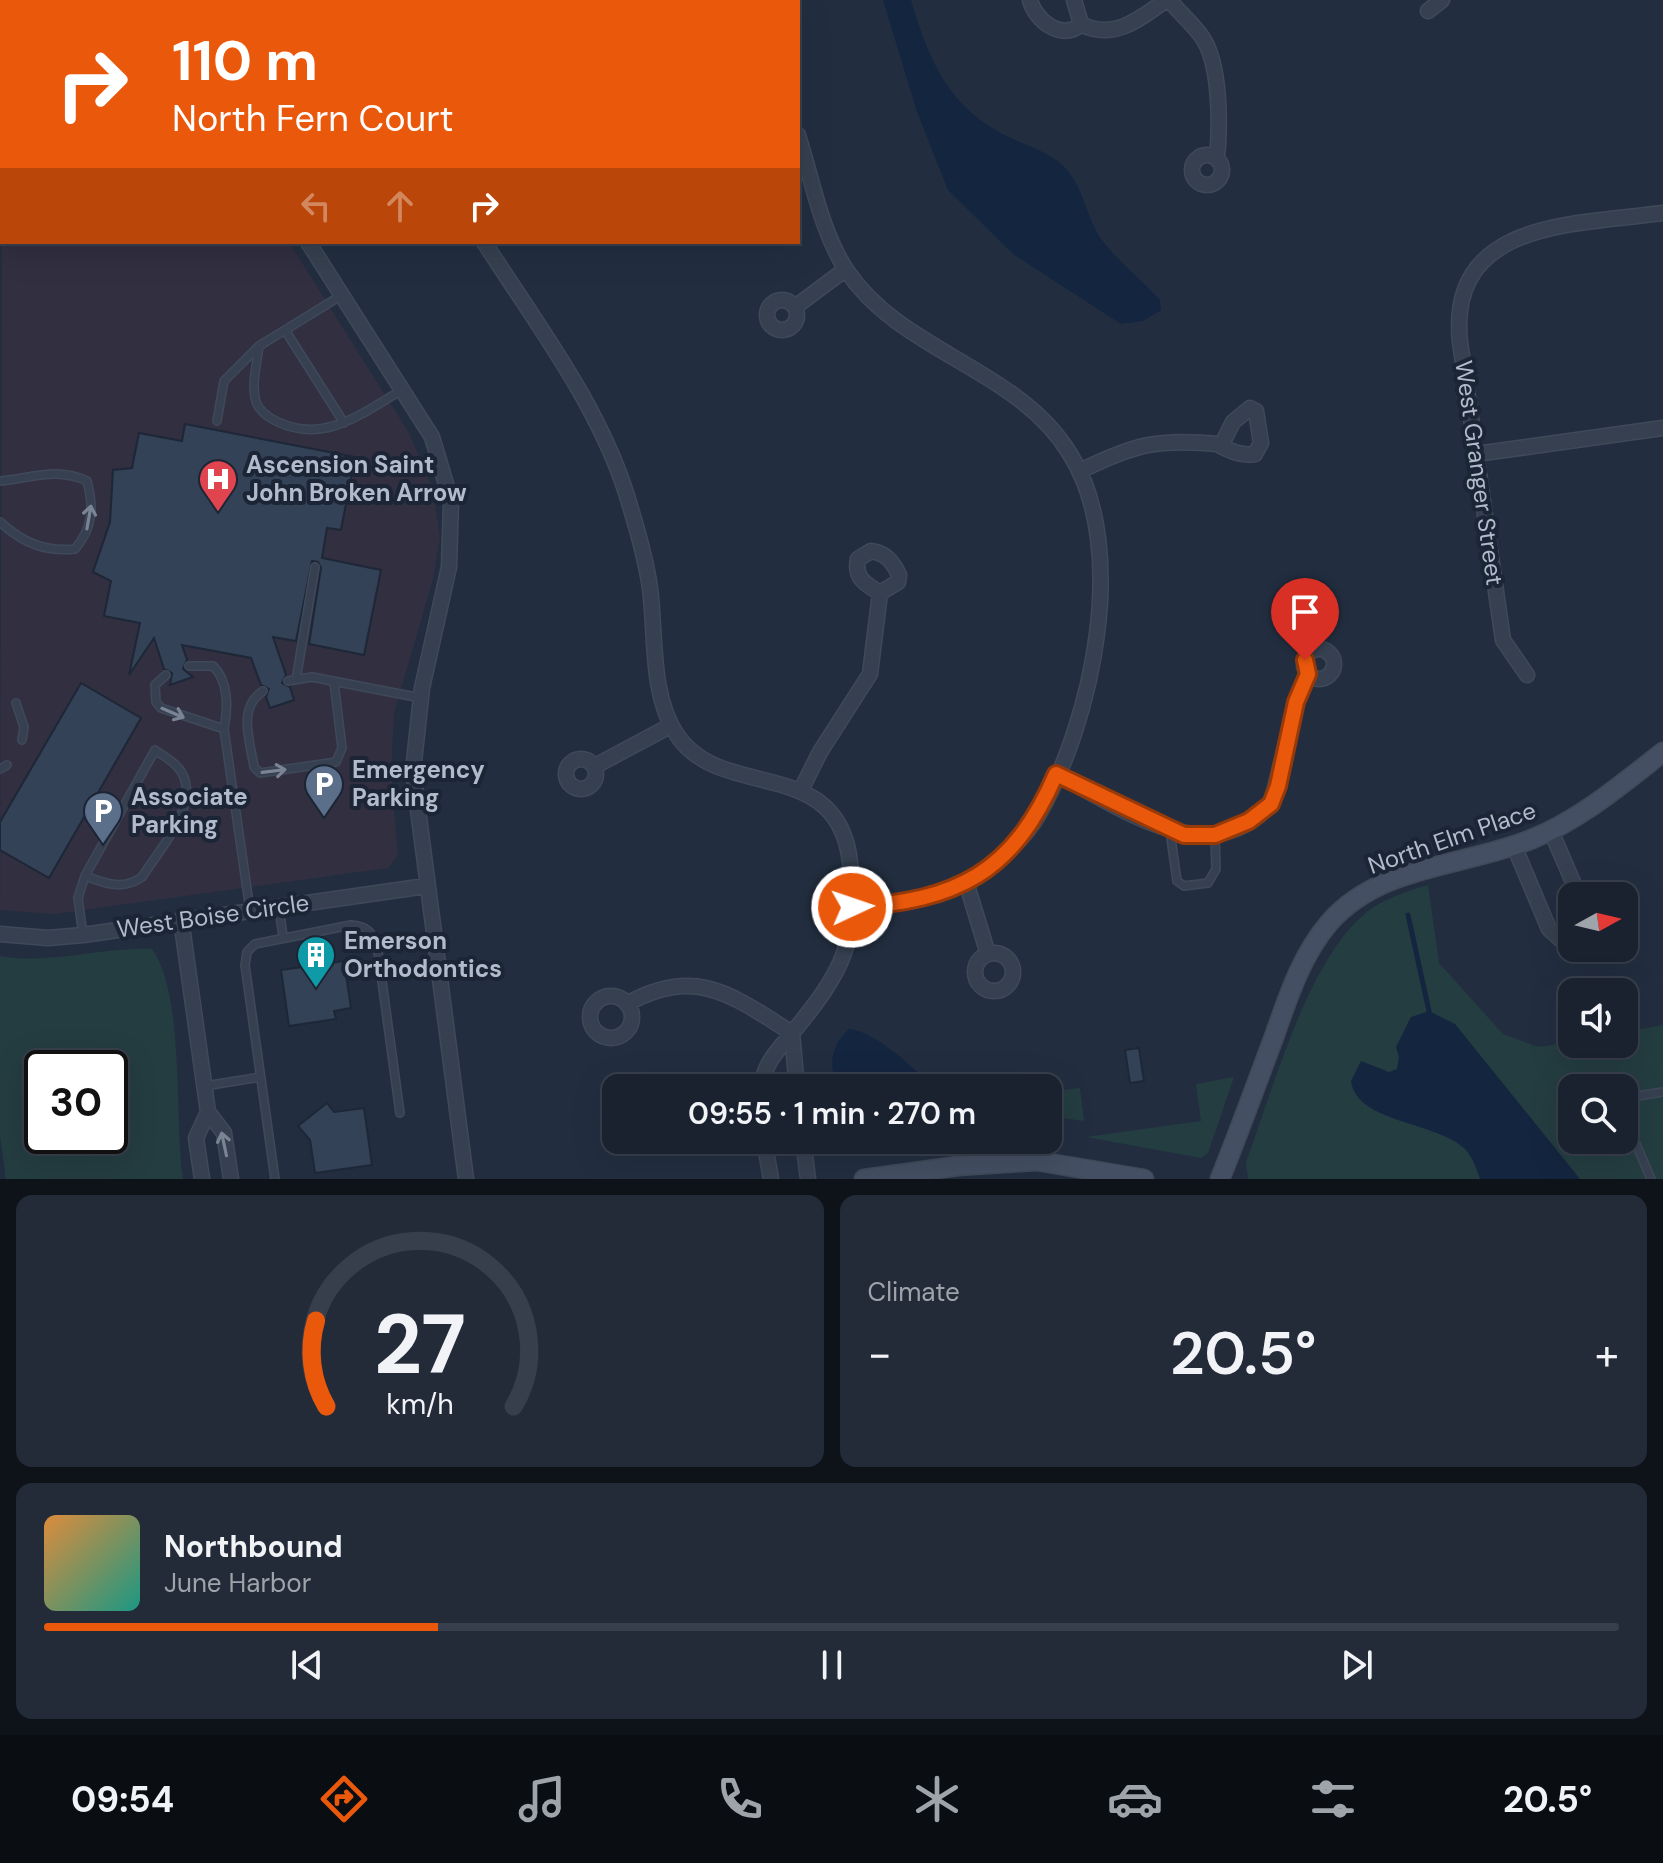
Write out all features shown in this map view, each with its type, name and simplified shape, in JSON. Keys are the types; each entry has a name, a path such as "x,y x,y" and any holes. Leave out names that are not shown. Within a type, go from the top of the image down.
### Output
{"street":[{"path":"1030,0 1038,16 1055,30 1066,31 1081,24 1102,31 1129,26 1168,0 1201,35 1211,52 1219,136 1217,159"},
{"path":"1074,0 1081,24"},
{"path":"1428,11 1442,0"},
{"path":"800,141 834,248 846,269 894,319 1031,407 1069,451 1080,471 1098,525 1102,595 1088,681 1038,816 1010,849 966,882 947,892 901,905 852,907"},
{"name":"West Granger Street","path":"1527,675 1503,640 1458,314 1463,292 1476,267 1491,250 1513,239 1552,229 1663,213"},
{"path":"309,244 432,437 451,501 449,567 421,698 413,771 466,1179"},
{"path":"485,244 599,426 630,503 649,585 661,695 670,726 692,752 713,765 801,790 821,802 843,834 850,857 852,907 845,960 830,985 771,1055 765,1074"},
{"path":"795,307 846,269"},
{"path":"1476,454 1663,428"},
{"path":"1080,471 1127,447 1185,441 1221,446"},
{"path":"801,790 820,752 870,674 880,593"},
{"path":"1056,774 1170,831 1196,837 1215,835 1263,813 1271,804 1296,702 1308,674"},
{"path":"595,766 670,726"},
{"name":"North Elm Place","path":"1220,1179 1295,980 1329,924 1354,899 1393,879 1514,846 1551,831 1596,803 1663,752"},
{"path":"1551,831 1573,882"},
{"path":"1514,846 1549,929 1558,937"},
{"path":"966,882 988,954"},
{"name":"West Boise Circle","path":"0,934 48,938 83,935 426,886"},
{"path":"181,919 208,1112 224,1133 231,1179"},
{"path":"627,1004 663,987 697,984 736,997 792,1033"},
{"path":"792,1033 796,1074"},
{"path":"202,1179 196,1138 208,1112"},
{"path":"767,1154 771,1179"},
{"path":"805,1154 808,1179"},
{"path":"864,1179 958,1166 1037,1161 1144,1179"}],"lane":[{"path":"217,421 224,381 259,346 342,295"},
{"path":"285,330 344,423"},
{"path":"259,346 256,402 266,417 293,429 312,432 344,423 402,390"},
{"path":"0,481 45,473 70,473 87,481 92,513 84,538 75,549 66,550 34,546 0,522"},
{"path":"315,567 292,680 312,677 421,698"},
{"path":"189,666 204,664 220,673 227,712 224,729 250,910"},
{"path":"166,675 155,685 156,702 161,708 224,729"},
{"path":"263,691 252,698 246,713 254,767 260,773 336,762 342,748 334,682"},
{"path":"16,703 24,727 22,740"},
{"path":"83,935 78,898 85,876 155,750 180,768 188,788 181,815 142,877 135,882 115,886 85,876"},
{"path":"1170,831 1177,881 1184,886 1208,883 1216,869 1215,835"},
{"path":"278,906 283,936"},
{"path":"275,1179 245,965 247,952 255,944 283,936 351,925 363,925 372,932 377,945 400,1113"},
{"path":"205,1086 261,1077"},
{"path":"1651,1179 1627,1123 1637,1096 1663,1092"}],"shaded area":[{"name":"Ascension Saint John Broken Arrow","path":"2,244 290,244 409,433 433,490 440,537 433,579 394,713 391,776 398,855 388,868 54,914 0,910"}],"green space":[{"path":"1428,885 1439,963 1503,1034 1538,1047 1558,1044 1558,1058 1638,1058 1638,1029 1663,1025 1663,1179 1248,1179 1246,1162 1309,993 1346,934 1367,912 1388,899"},
{"path":"152,949 170,996 183,1179 6,1179 0,1136 0,956 38,958"},
{"path":"1234,1077 1208,1153 1201,1158 1086,1137 1201,1121 1196,1084"},
{"path":"1080,1088 1084,1121 1062,1118 1062,1090"}],"water":[{"path":"883,0 911,0 934,64 957,98 972,113 990,127 1064,166 1079,189 1104,243 1160,300 1161,310 1143,321 1121,324 1013,254 948,190 917,112"},
{"path":"1429,1011 1455,1024 1580,1179 1480,1179 1466,1150 1453,1140 1368,1106 1357,1095 1351,1081 1361,1061 1389,1072 1397,1069 1399,1057 1396,1047 1411,1017"},
{"path":"849,1029 871,1036 918,1074 834,1074 833,1056"}],"building":[{"path":"185,424 355,457 341,530 327,528 322,558 381,570 364,655 309,644 321,568 318,562 312,561 296,641 273,637 286,675 282,683 290,687 294,700 270,708 266,697 269,689 261,685 251,658 182,645 187,660 183,669 193,677 170,685 172,673 164,669 154,638 129,675 140,623 104,616 111,581 93,572 110,522 113,470 132,468 139,433 182,441"},
{"path":"81,683 141,718 49,878 0,850 0,822"},
{"name":"Emerson Orthodontics","path":"344,961 351,1008 334,1011 336,1019 289,1026 281,970"},
{"path":"1139,1048 1144,1081 1130,1083 1125,1050"},
{"path":"327,1103 334,1112 364,1108 372,1165 315,1173 310,1140 298,1126"}],"waterway":[{"path":"1408,915 1429,1011"}],"place":[{"name":"Ascension Saint John Broken Arrow","path":"218,513"},
{"name":"Emergency Parking","path":"324,818"},
{"name":"Associate Parking","path":"103,845"},
{"name":"Emerson Orthodontics","path":"316,989"}],"route":[{"path":"852,907 901,905 947,892 979,875 1010,849 1038,816 1056,774 1167,830 1184,835 1215,835 1249,821 1271,804 1278,786 1296,702 1308,674 1305,660"}]}
